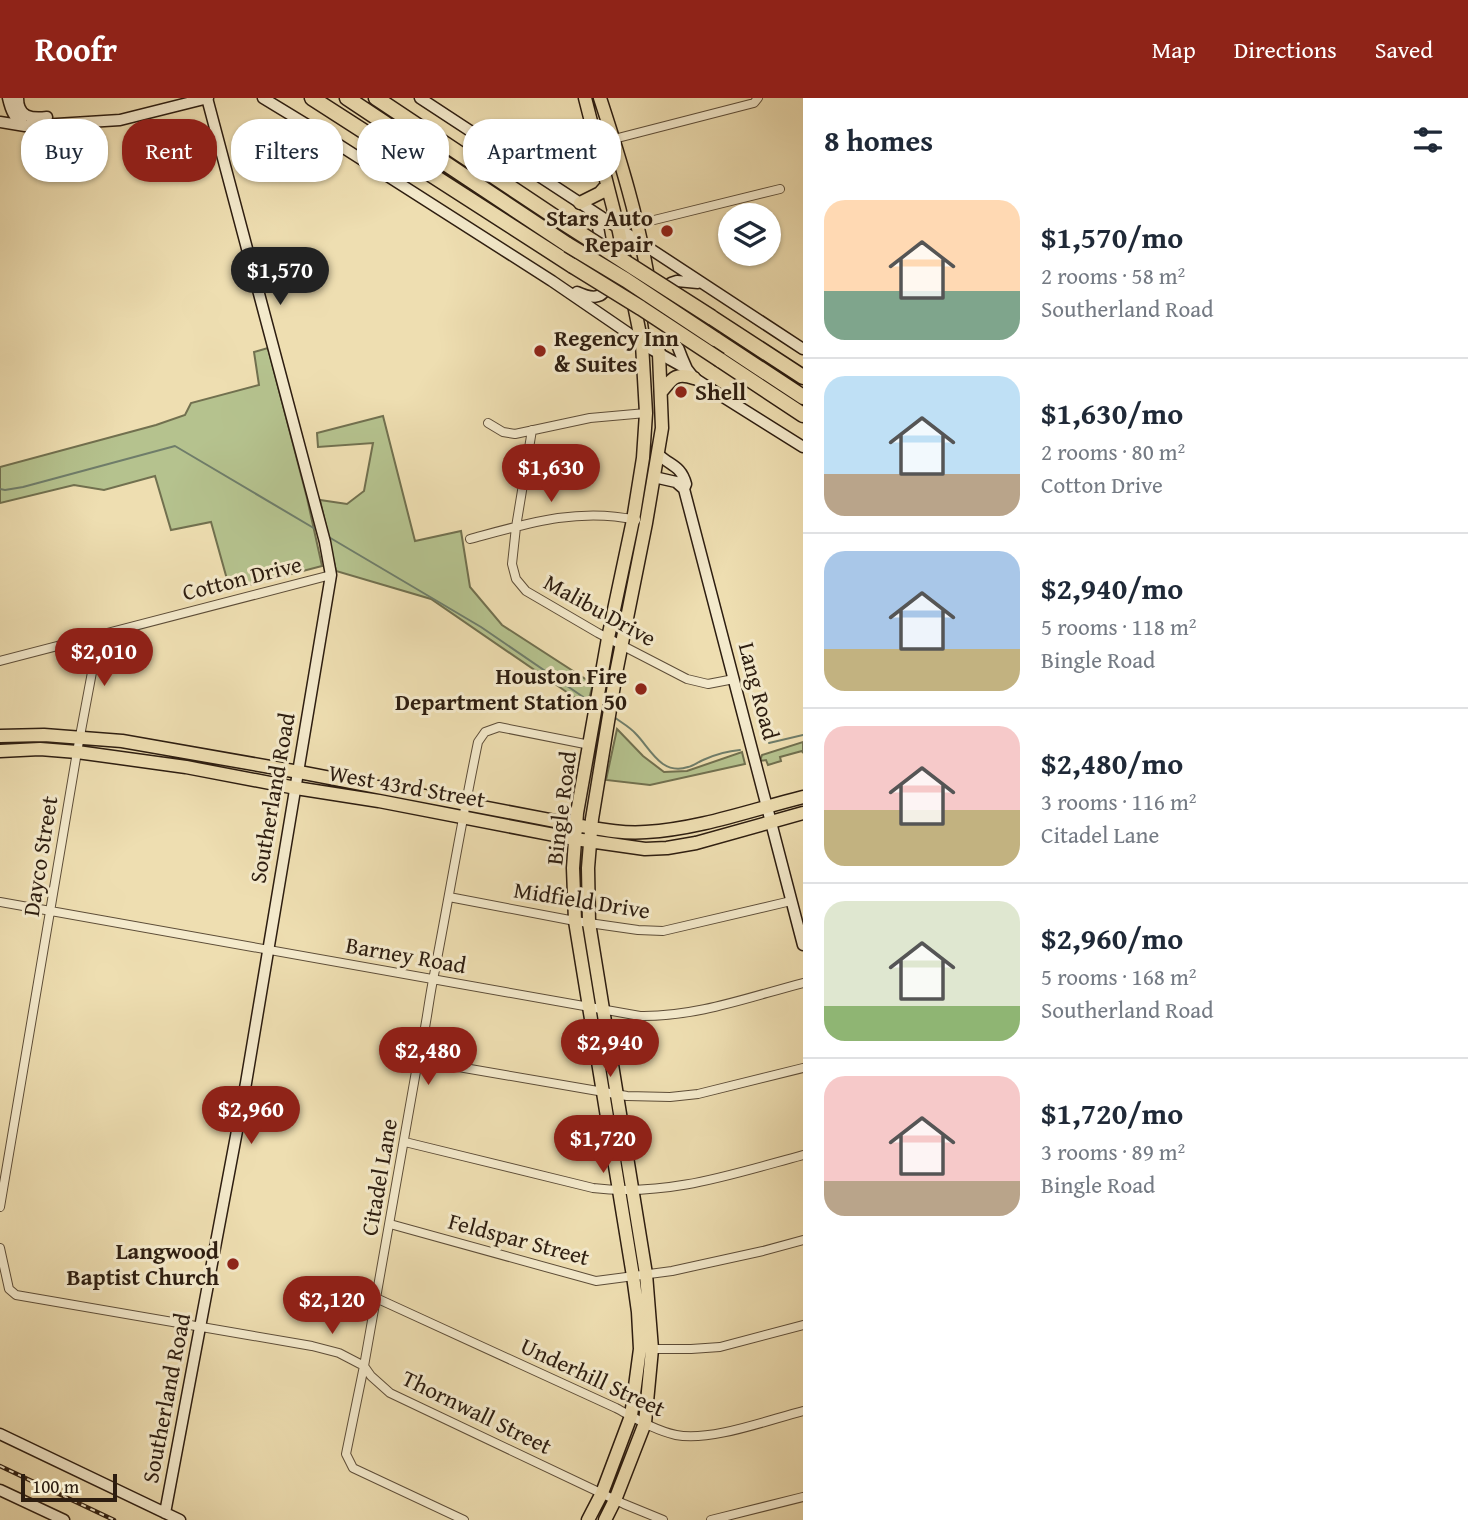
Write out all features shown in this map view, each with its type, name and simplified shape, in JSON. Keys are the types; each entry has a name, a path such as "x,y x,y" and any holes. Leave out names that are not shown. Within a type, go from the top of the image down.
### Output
{"highway":[{"path":"312,98 803,415"},
{"path":"346,98 803,397"},
{"path":"376,98 803,377"}],"main road":[{"name":"Bingle Road","path":"585,98 618,227 642,344 646,417 640,521 622,645 610,672 601,723 588,868 589,923 633,1191 646,1349 645,1423 605,1520"},
{"name":"Bingle Road","path":"600,98 607,119"},
{"name":"Bingle Road","path":"610,672 608,638 654,477 662,428 659,354 638,224 621,164"},
{"path":"584,206 607,185"},
{"path":"661,392 673,379 690,373"},
{"path":"646,417 649,465 654,477"},
{"name":"Bingle Road","path":"601,723 590,745 576,825 573,868 575,921 619,1191 639,1275"},
{"name":"West 43rd Street","path":"0,736 80,737 187,752 299,772 462,817 575,839 645,849 696,843 803,813"},
{"name":"West 43rd Street","path":"0,751 40,749 77,752 186,767 296,788 465,804 622,832 692,827 803,797"},
{"path":"186,767 187,752"},
{"path":"692,827 696,843"},
{"name":"Bingle Road","path":"588,1520 602,1493 631,1416 646,1349"}],"street":[{"path":"8,98 15,118 21,122"},
{"path":"18,98 20,110 27,116 37,118 128,111 177,98"},
{"path":"108,121 208,98"},
{"name":"Southerland Road","path":"165,1513 239,1124 331,575 325,542 208,98"},
{"path":"262,98 552,281 642,344 803,447"},
{"path":"420,98 803,349"},
{"path":"621,137 754,103 758,98"},
{"path":"0,122 21,126"},
{"path":"638,224 780,189"},
{"path":"552,281 588,297 600,295 607,288 598,227 584,206"},
{"path":"690,373 672,330 667,292 671,284 677,281 694,282 707,287"},
{"path":"488,423 503,432 515,433 590,418 646,417"},
{"name":"Malibu Drive","path":"532,430 512,564 516,579 526,591 687,679 708,684 734,678"},
{"name":"Lang Road","path":"658,454 681,471 686,484 684,489 803,945"},
{"path":"654,477 676,482 684,489"},
{"path":"470,539 550,518 573,515 623,517 640,521"},
{"name":"Cotton Drive","path":"0,661 331,575"},
{"name":"Dayco Street","path":"0,1207 99,635"},
{"name":"Citadel Lane","path":"464,1520 353,1468 346,1454 478,742 485,732 499,727 590,745"},
{"name":"Midfield Drive","path":"449,897 575,921 663,931 791,901"},
{"name":"Barney Road","path":"0,902 640,1016 677,1015 803,984"},
{"path":"418,1060 617,1095 670,1097 698,1094 803,1068"},
{"path":"405,1142 593,1188 619,1191 677,1187 803,1155"},
{"name":"Feldspar Street","path":"390,1224 596,1281 698,1265 803,1240"},
{"name":"Thornwall Street","path":"0,1248 9,1289 16,1295 339,1353 364,1366 371,1376 390,1392 615,1500 663,1520"},
{"name":"Underhill Street","path":"376,1298 645,1423 678,1435 716,1435 803,1411"},
{"path":"646,1349 720,1347 803,1325"},
{"path":"0,1434 180,1520"},
{"path":"0,1490 64,1520"},
{"path":"711,1520 803,1497"}],"green space":[{"path":"268,348 322,566 230,590 211,522 171,530 155,476 104,490 74,485 0,503 0,467 156,425 185,415 191,403 259,385 254,352"},
{"path":"383,416 415,541 461,531 470,587 502,625 593,684 587,706 431,599 336,571 320,500 347,504 364,491 373,443 318,447 317,433"},
{"path":"617,729 643,756 664,772 687,771 742,752 745,764 650,785 606,780"},
{"path":"803,742 803,753 802,751 780,757 781,761 768,765 766,760 760,761 762,755"}],"waterway":[{"path":"0,489 23,487 175,446 317,530"},
{"path":"327,536 481,627 592,703"},
{"path":"614,717 634,732 657,759 670,768 688,767 716,755 740,750"},
{"path":"769,743 803,735"}],"railway":[{"path":"0,1466 114,1520"}],"place":[{"name":"Stars Auto Repair","path":"667,231"},
{"name":"Regency Inn & Suites","path":"540,351"},
{"name":"Shell","path":"681,392"},
{"name":"Houston Fire Department Station 50","path":"641,689"},
{"name":"Langwood Baptist Church","path":"233,1264"}]}
